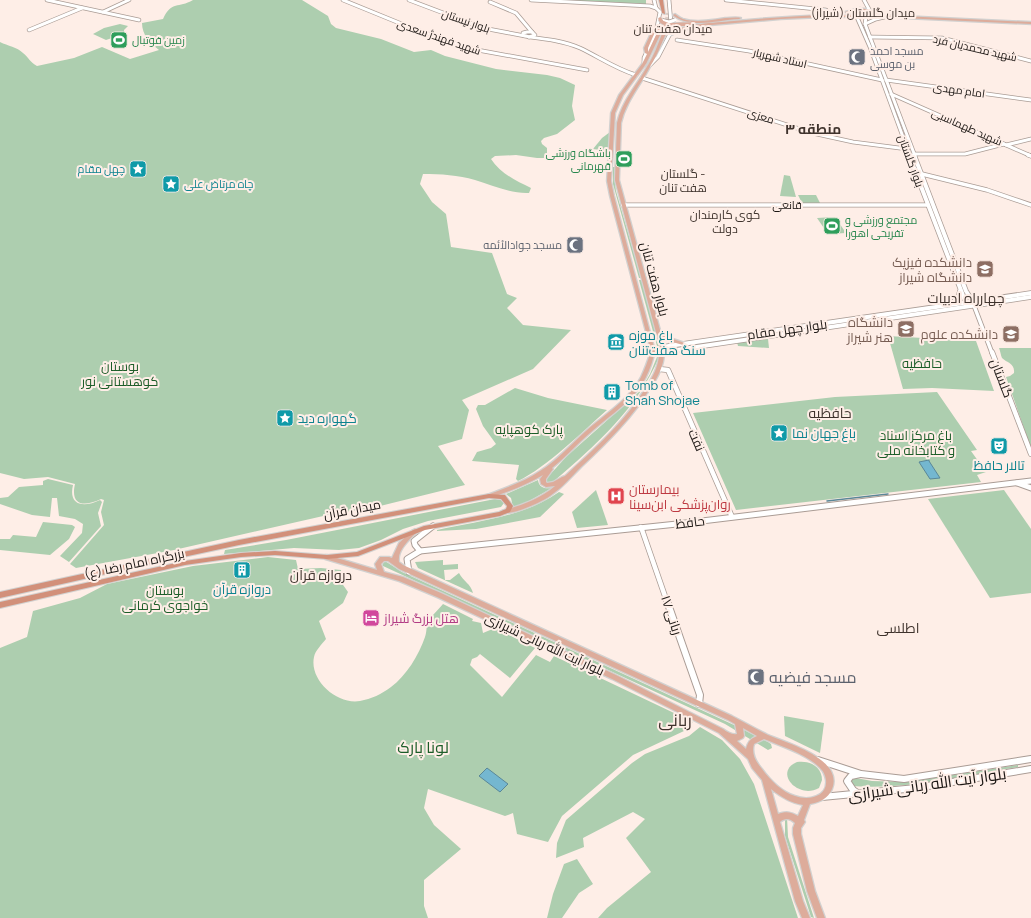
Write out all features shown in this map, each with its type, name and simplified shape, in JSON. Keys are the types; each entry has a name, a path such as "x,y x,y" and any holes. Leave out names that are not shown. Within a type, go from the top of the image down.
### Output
{"highway":[{"path":"662,0 666,13 665,0"},
{"path":"327,557 363,553 434,525 500,514 508,510 510,506 504,497 489,496"},
{"name":"میدان قرآن","path":"219,547 489,496"},
{"name":"بزرگراه امام رضا (ع)","path":"0,595 52,585 219,547"},
{"name":"بزرگراه امام رضا (ع)","path":"0,606 185,564 241,555 275,553 327,557"}],"main road":[{"name":"بلوار نیستان","path":"409,0 484,28 524,34"},
{"name":"بلوار نیستان","path":"415,0 486,27 524,34"},
{"path":"655,0 656,8 660,12"},
{"path":"644,64 643,62 647,53 646,48 657,32 660,19 660,12 655,0"},
{"path":"660,19 669,22 675,20 671,0"},
{"path":"664,34 667,32 672,16 671,0"},
{"path":"864,0 871,13"},
{"path":"682,26 675,24 675,22 682,20 694,22 827,12 853,12 860,9 871,13 880,14 1031,22"},
{"path":"864,21 871,13"},
{"path":"880,14 889,16 1031,22"},
{"path":"675,15 682,20"},
{"path":"660,19 664,23 682,26 781,18 856,15 864,21 889,16"},
{"name":"بلوار گلستان","path":"856,15 864,21 881,66 903,139 966,305"},
{"path":"657,32 655,29 663,27 745,18"},
{"name":"بلوار گلستان","path":"864,21 869,47 894,101 955,263 973,304"},
{"path":"650,65 656,60 671,33 700,25"},
{"path":"657,32 665,28 671,33"},
{"name":"بلوار هفت تنان","path":"489,496 535,478 631,395 647,374 654,351 609,181 613,113 621,95 644,64 657,32"},
{"path":"529,37 534,36 534,33"},
{"path":"524,34 534,33 583,46 636,74"},
{"path":"524,34 529,37 577,46 616,68 631,72 640,70"},
{"name":"بلوار هفت تنان","path":"500,514 531,504 545,497 560,485 623,421 639,402 659,369 662,350 658,331 617,180 619,123 621,114 629,97 650,65 664,34"},
{"path":"903,139 908,139"},
{"path":"610,164 618,164"},
{"path":"939,236 945,236"},
{"path":"949,263 955,263"},
{"path":"948,306 956,301 960,291"},
{"path":"966,291 985,300"},
{"name":"بلوار چهل مقام","path":"973,304 985,300 1031,293"},
{"name":"بلوار چهل مقام","path":"662,350 935,309 1031,297"},
{"name":"بلوار چهل مقام","path":"935,309 948,306 966,305"},
{"path":"658,331 671,340 682,344"},
{"name":"بلوار چهل مقام","path":"662,350 682,344 711,343"},
{"path":"554,463 543,479 543,483 546,485 554,484 572,472"},
{"name":"حافظ","path":"420,551 732,517 1031,481"},
{"path":"1016,483 1031,488"},
{"path":"410,572 406,566 407,559 420,551 415,545 416,539 434,525"},
{"path":"396,562 395,557 398,551 414,532"},
{"name":"بلوار آیت الله ربانی شیرازی","path":"327,557 380,572 439,595 614,677 728,736 750,757 765,780"},
{"path":"380,572 378,564 382,560 389,558 396,562"},
{"name":"بلوار آیت الله ربانی شیرازی","path":"396,562 410,572 700,704 764,736 815,759 861,774 895,779 911,778 1028,760"},
{"path":"728,736 736,738 741,736 738,722"},
{"path":"750,757 751,743 764,736"},
{"path":"765,780 785,796 793,800 808,801 822,797 829,789 830,779 825,768 815,759"},
{"path":"1028,760 1030,769"},
{"name":"بلوار آیت الله ربانی شیرازی","path":"822,797 916,788 1030,769"},
{"path":"860,794 853,790 847,781 851,776 861,774"},
{"path":"765,780 799,901 806,918"},
{"path":"808,801 801,822 797,828 798,840 811,891 821,918"},
{"path":"777,820 783,814 787,814 801,822"}],"street":[{"path":"47,0 139,20"},
{"path":"103,12 129,0"},
{"name":"شهید فهندژ سعدی","path":"338,0 411,30 470,51 576,71"},
{"name":"شهید فهندژ سعدی","path":"343,0 406,27 472,49 587,70"},
{"path":"531,0 650,6 656,8"},
{"path":"643,6 653,3 655,0"},
{"path":"726,0 827,12"},
{"path":"488,1 498,2 516,13 526,26 534,33"},
{"path":"29,30 82,8"},
{"path":"524,34 526,26"},
{"name":"شهید محمدیان فرد","path":"870,37 942,38 1031,61"},
{"name":"استاد شهریار","path":"677,40 749,50 884,80"},
{"name":"معزی","path":"642,78 812,132 853,142 907,149"},
{"name":"امام مهدی","path":"884,80 1031,100"},
{"name":"شهید طهماسبی","path":"891,94 1031,156"},
{"path":"894,101 903,99"},
{"path":"912,149 926,152 965,154 1031,140"},
{"path":"914,154 926,152"},
{"path":"922,174 988,190 1031,206"},
{"name":"قانعی","path":"623,205 928,205"},
{"name":"گلستان","path":"973,304 1031,454"},
{"name":"نفت","path":"659,369 668,370 732,517"},
{"name":"ربانی ۱۷","path":"641,527 700,695 700,704"}],"green space":[{"name":"بوستان کوهستانی نور","path":"193,0 302,0 328,16 331,24 336,28 381,39 414,52 431,50 445,56 496,69 560,78 575,85 572,106 575,120 557,134 544,138 541,141 547,148 547,158 516,155 495,156 491,159 504,172 531,188 529,193 508,191 469,178 456,176 423,174 420,184 432,202 446,214 451,247 492,253 507,294 517,298 507,308 523,325 571,330 533,369 462,400 469,410 462,439 438,446 465,485 372,508 332,514 174,550 76,568 70,564 104,525 101,512 104,500 101,499 84,504 80,503 75,497 75,484 48,477 24,479 0,473 0,42 21,51 37,66 74,58 102,47 130,59 159,50 147,38 143,31 142,23 163,19 172,7 188,3"},
{"path":"554,0 646,0 646,4 645,4"},
{"path":"120,24 128,26 124,30 124,34 106,40 93,34 104,28"},
{"path":"610,132 608,151 593,149 602,138"},
{"path":"613,167 615,167 614,176 616,191 641,278 639,278 613,184"},
{"path":"784,175 790,176 796,197 780,196"},
{"path":"798,195 816,195 820,203 802,203"},
{"name":"مجتمع ورزشی و تفریحی اهورا","path":"835,217 846,233 828,234 817,218"},
{"path":"639,280 642,280 659,346 657,346"},
{"name":"حافظیه","path":"888,336 976,341 994,391 932,388 903,389"},
{"path":"768,339 769,348 738,346 737,342"},
{"path":"999,348 1031,348 1031,448 1006,377 1014,373 1014,370 1010,364 1002,358"},
{"path":"657,357 659,357 640,393 614,425 585,454 554,481 547,483 545,480 567,456 640,391 650,374"},
{"name":"پارک کوهپایه","path":"515,388 548,398 607,410 541,467 518,481 516,479 519,465 472,461 477,452 491,448 496,444 483,426 476,409 478,405 485,405"},
{"name":"باغ جهان نما","path":"937,392 977,450 971,451 986,472 977,475 981,482 736,510 693,413 835,397"},
{"path":"48,479 73,485 73,497 75,501 79,503 88,504 100,500 102,502 98,513 101,526 69,562 60,556 82,533 83,524 75,519 59,516 57,498 52,498 50,517 32,515 0,504 0,498 8,497 19,487 43,485 43,481"},
{"path":"538,480 540,485 543,487 552,488 522,505 513,507 511,498 506,494"},
{"path":"596,490 608,525 577,528 572,512"},
{"path":"1004,490 1031,529 1031,593 990,598 928,499"},
{"path":"559,492 564,494 540,517 476,529 437,531 516,513"},
{"path":"495,499 501,500 504,503 501,507 428,521 403,529 381,540 359,548 339,550 294,548 224,554 225,550 286,540"},
{"path":"43,522 72,525 75,527 69,539 50,555 0,550 0,539 10,539 13,535 36,537"},
{"path":"268,557 296,560 298,569 321,568 341,570 341,582 348,592 343,603 319,621 326,639 314,657 314,666 320,682 326,689 342,699 360,701 368,699 384,692 397,682 407,671 419,651 426,635 429,620 443,604 473,619 472,621 481,623 483,633 495,628 535,648 510,678 480,654 472,659 470,665 502,697 536,655 550,662 554,656 693,722 684,731 633,755 562,816 548,842 517,834 513,813 505,816 428,789 424,808 434,825 461,849 424,880 424,906 428,918 0,918 0,648 27,637 33,611 80,598 107,584 193,566"},
{"path":"443,560 443,565 458,564 458,569 444,570 445,580 450,580 459,573 471,587 473,593 418,568 415,562"},
{"path":"385,561 402,572 734,725 768,742 771,744 772,748 768,750 725,724 383,566 382,563"},
{"path":"784,716 824,723 820,753 785,736"},
{"path":"700,727 722,740 740,759 754,784 798,918 598,918 607,908 651,872 626,838 645,819 633,812 583,838 584,847 556,858 557,843 566,820 632,763 645,754 689,736"},
{"path":"797,762 811,763 818,768 822,780 819,788 811,791 803,790 796,788 791,783 787,772 790,766"},
{"path":"1018,765 1018,767 914,784 872,787 851,786 851,780 856,778 872,781 907,782"},
{"path":"785,817 787,817 788,837 814,918 811,917 785,836"},
{"path":"577,859 593,884 579,893 562,918 547,918 553,894 564,864"}],"water":[{"path":"929,460 940,478 930,479 919,462"},
{"path":"487,768 508,784 500,792 479,776"}],"waterway":[{"path":"827,501 888,494"}],"tunnel":[{"path":"666,27 668,13"}],"place":[{"name":"زمین فوتبال","path":"119,40"},
{"name":"مسجد احمد بن موسی","path":"857,57"},
{"name":"باشگاه ورزشی قهرمانی","path":"624,159"},
{"name":"چهل مقام","path":"138,169"},
{"name":"چاه مرتاض علی","path":"171,184"},
{"name":"مجتمع ورزشی و تفریحی اهورا","path":"832,226"},
{"name":"مسجد جوادالأئمه","path":"575,245"},
{"name":"دانشکده فیزیک دانشگاه شیراز","path":"985,269"},
{"name":"دانشگاه هنر شيراز","path":"906,329"},
{"name":"دانشکده علوم","path":"1011,334"},
{"name":"باغ‌ موزه سنگ هفت‌تنان","path":"616,342"},
{"name":"Tomb of Shah Shojae","path":"612,392"},
{"name":"گهواره دید","path":"285,418"},
{"name":"باغ جهان نما","path":"779,433"},
{"name":"تالار حافظ","path":"999,446"},
{"name":"بیمارستان روان‌پزشکی ابن‌سینا","path":"616,496"},
{"name":"دروازه قرآن","path":"242,570"},
{"name":"هتل بزرگ شیراز","path":"371,618"},
{"name":"مسجد فیضیه","path":"756,677"}],"district":[{"name":"میدان گلستان (شیراز)","path":"863,13"},
{"name":"میدان هفت تنان","path":"673,29"},
{"name":"منطقه ۳","path":"813,129"},
{"name":"گلستان - هفت تنان","path":"683,181"},
{"name":"کوی کارمندان دولت","path":"725,222"},
{"name":"چهارراه ادبیات","path":"966,298"},
{"name":"حافظیه","path":"830,413"},
{"name":"دروازه قرآن","path":"321,575"},
{"name":"اطلسی","path":"898,628"},
{"name":"ربانی","path":"675,720"}],"park label":[{"name":"باغ مرکز اسناد و کتابخانه ملی","path":"916,442"},
{"name":"بوستان خواجوی کرمانی","path":"165,598"},
{"name":"لونا پارک","path":"423,747"}]}
